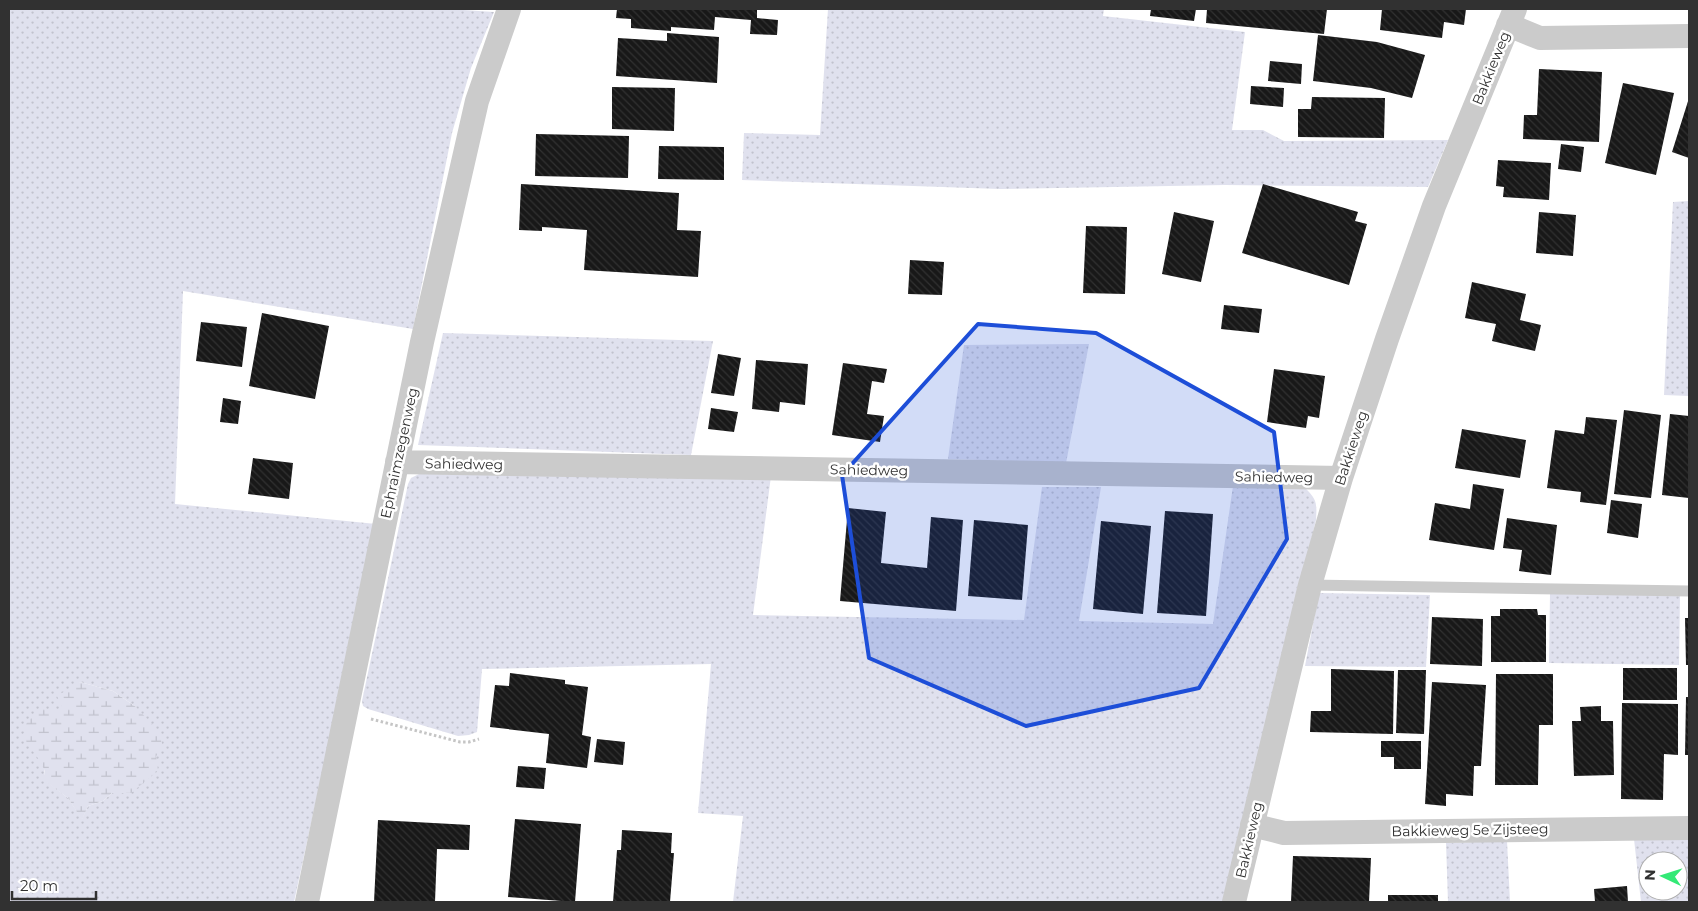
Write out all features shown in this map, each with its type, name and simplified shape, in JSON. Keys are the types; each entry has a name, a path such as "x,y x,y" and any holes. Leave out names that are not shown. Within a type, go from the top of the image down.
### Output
{"street":[{"name":"Ephraimzegenweg","path":"306,902 424,332 478,101 509,9"},
{"path":"1512,17 1540,38 1689,36"},
{"name":"Bakkieweg","path":"1234,902 1310,585 1341,478 1434,206 1512,17"},
{"name":"Sahiedweg","path":"397,462 1341,478"},
{"name":"Bakkieweg 5e Zijsteeg","path":"1252,825 1284,833 1689,828"}],"lane":[{"path":"1310,585 1689,591"}],"path":[{"path":"346,713 460,742 479,740"}],"highlighted area":[{"path":"978,324 1096,333 1274,432 1287,539 1199,688 1026,726 869,658 842,475"}],"green space":[{"path":"9,9 448,9 494,12 471,68 452,133 413,329 183,291 175,504 376,524 294,902 9,902","holes":["80,682 113,691 136,707 131,793 112,793 103,801 88,806 82,819 68,798 46,781 44,770 64,709"]},
{"path":"828,9 1104,9 1103,16 1245,32 1232,130 1263,130 1284,141 1448,140 1428,187 1225,185 1000,189 742,180 744,133 820,135"},
{"path":"1689,201 1689,396 1664,395 1673,202"},
{"path":"443,333 713,341 691,455 418,445"},
{"path":"1089,344 1066,463 948,459 964,345"},
{"path":"419,474 771,476 753,615 1024,620 1042,487 1101,487 1079,621 1213,624 1233,486 1304,487 1312,495 1315,502 1316,520 1224,902 733,902 743,816 698,813 711,664 482,669 477,732 469,735 458,736 368,709 363,706 362,701 408,484 411,478"},
{"path":"1319,593 1430,595 1426,667 1305,666"},
{"path":"1550,594 1680,595 1679,665 1549,663"},
{"path":"80,682 113,691 136,707 160,733 163,749 156,756 158,771 131,793 112,793 103,801 88,806 82,820 68,798 45,781 44,769 23,733 25,726 31,718 41,709 63,709 57,696"},
{"path":"1634,839 1689,840 1689,902 1641,902 1688,901 1688,851 1638,851 1638,875"},
{"path":"1507,841 1510,902 1448,902 1446,843"}],"building":[{"path":"617,9 757,10 757,18 778,20 777,35 750,34 751,20 715,17 714,30 671,27 671,31 631,28 631,19 616,18"},
{"path":"1151,9 1196,9 1194,21 1150,16"},
{"path":"1207,9 1327,9 1324,34 1206,23"},
{"path":"1382,9 1466,9 1464,25 1444,22 1442,38 1380,30"},
{"path":"667,33 719,37 717,83 616,76 618,38 667,41"},
{"path":"1318,35 1377,42 1425,55 1412,98 1371,88 1313,81"},
{"path":"1270,61 1302,64 1301,84 1268,81"},
{"path":"1539,69 1602,72 1599,142 1523,139 1524,115 1537,115"},
{"path":"1623,83 1674,93 1656,175 1605,163"},
{"path":"1251,86 1284,88 1283,107 1250,104"},
{"path":"612,87 675,88 674,131 612,129"},
{"path":"1312,97 1385,98 1384,138 1298,137 1298,109 1311,109"},
{"path":"1689,98 1689,158 1672,152"},
{"path":"536,134 629,136 628,178 535,176"},
{"path":"1561,144 1584,147 1581,172 1558,169"},
{"path":"659,146 724,147 724,180 658,179"},
{"path":"1498,160 1551,163 1549,200 1503,197 1504,187 1496,186"},
{"path":"521,184 679,193 677,230 701,231 698,277 584,270 587,230 542,227 542,231 519,230"},
{"path":"1263,184 1358,212 1355,221 1367,224 1349,285 1242,253"},
{"path":"1174,212 1214,221 1201,282 1162,274"},
{"path":"1539,212 1576,215 1573,256 1536,253"},
{"path":"1086,226 1127,227 1125,294 1083,293"},
{"path":"910,260 944,262 942,295 908,294"},
{"path":"1472,282 1526,294 1520,320 1541,325 1535,351 1492,341 1496,324 1465,318"},
{"path":"1224,305 1262,309 1259,333 1221,329"},
{"path":"262,313 329,326 315,399 249,386"},
{"path":"201,322 247,327 242,367 196,361"},
{"path":"718,354 741,358 734,396 711,393"},
{"path":"756,360 808,364 805,405 780,402 779,412 752,409"},
{"path":"843,363 887,369 884,383 872,381 867,414 884,416 880,442 832,435"},
{"path":"1274,369 1325,376 1319,418 1308,416 1306,428 1267,422"},
{"path":"223,398 241,401 238,424 220,422"},
{"path":"711,408 738,412 734,432 708,429"},
{"path":"1624,410 1661,415 1651,498 1614,494"},
{"path":"1670,414 1689,416 1689,498 1662,495"},
{"path":"1586,417 1617,420 1606,505 1580,502 1581,492 1547,488 1555,430 1584,434"},
{"path":"1462,429 1526,440 1520,478 1455,468"},
{"path":"253,458 293,463 289,499 248,494"},
{"path":"1473,484 1504,489 1494,550 1429,540 1435,503 1470,509"},
{"path":"1611,500 1642,504 1638,538 1607,533"},
{"path":"848,508 886,512 881,563 927,568 931,517 963,520 956,611 840,601"},
{"path":"1165,511 1213,514 1206,616 1157,613"},
{"path":"1507,518 1557,525 1551,575 1519,571 1522,550 1503,548"},
{"path":"974,520 1028,525 1022,600 968,596"},
{"path":"1101,521 1151,526 1143,614 1093,609"},
{"path":"1500,609 1537,609 1538,615 1546,615 1546,662 1491,662 1491,616 1500,616"},
{"path":"1432,617 1483,619 1482,666 1430,664"},
{"path":"1685,618 1689,618 1689,665 1686,665"},
{"path":"1623,668 1677,668 1677,700 1623,700"},
{"path":"1331,669 1394,671 1393,734 1310,732 1311,711 1331,711"},
{"path":"1398,670 1426,670 1424,734 1396,733"},
{"path":"510,673 565,680 565,684 588,687 582,735 591,737 587,768 546,763 549,734 490,727 495,685 509,686"},
{"path":"1496,674 1553,674 1553,725 1539,725 1538,785 1495,785"},
{"path":"1432,682 1486,685 1481,766 1474,766 1473,796 1446,794 1446,806 1425,804"},
{"path":"1686,697 1689,697 1689,755 1685,755"},
{"path":"1622,703 1678,704 1678,755 1664,754 1663,800 1621,799"},
{"path":"1601,706 1601,721 1613,721 1614,775 1574,776 1572,721 1581,721 1580,707"},
{"path":"597,739 625,742 623,765 594,762"},
{"path":"1381,741 1421,741 1421,769 1394,769 1394,757 1381,757"},
{"path":"518,766 546,768 544,789 516,787"},
{"path":"515,819 581,824 575,902 508,897"},
{"path":"378,820 470,825 469,850 437,849 435,902 374,902"},
{"path":"622,830 672,833 671,853 674,853 670,902 613,902 617,850 621,850"},
{"path":"1293,856 1371,858 1369,902 1291,902"},
{"path":"1627,886 1628,902 1595,902 1594,889"},
{"path":"1388,895 1438,895 1438,902 1388,902"}]}
